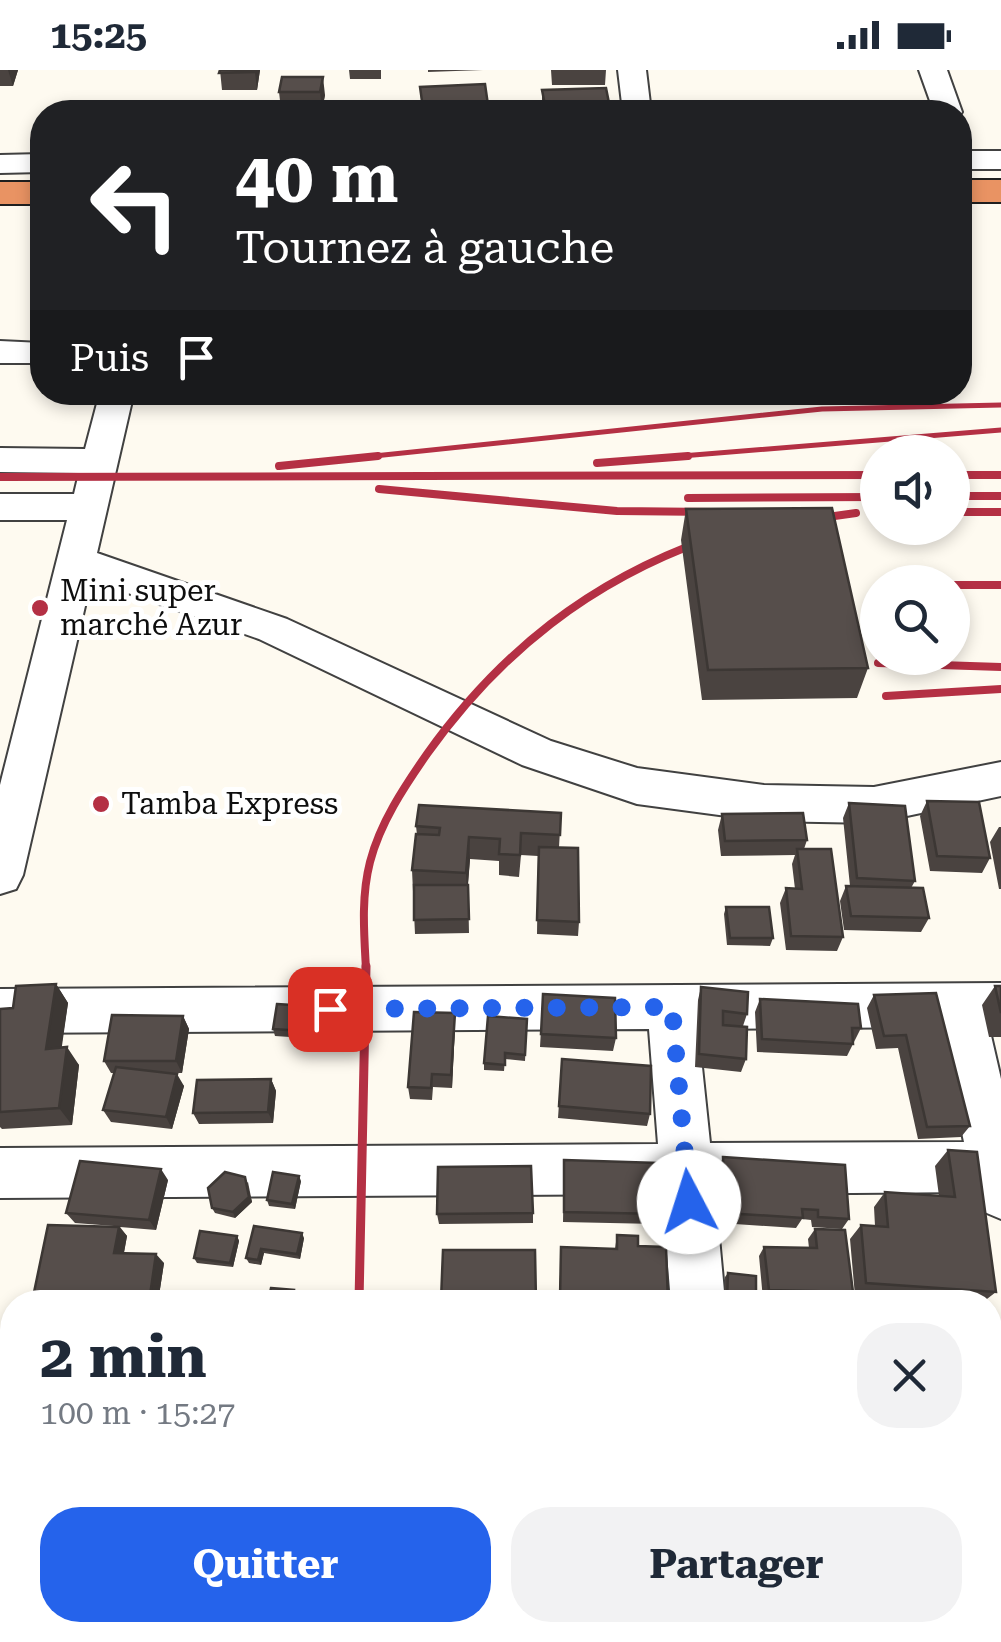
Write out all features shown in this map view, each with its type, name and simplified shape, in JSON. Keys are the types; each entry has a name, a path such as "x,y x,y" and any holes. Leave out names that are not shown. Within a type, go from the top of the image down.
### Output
{"highway":[{"path":"972,171 1001,192"},
{"path":"0,193 30,193"}],"street":[{"path":"632,70 636,100"},
{"path":"933,70 944,100"},
{"path":"972,163 1001,160"},
{"path":"0,164 30,164"},
{"path":"0,352 30,352"},
{"path":"0,873 20,714 76,560 114,405"},
{"path":"0,460 101,461"},
{"path":"0,507 89,507"},
{"path":"76,560 273,629 537,752 638,786 764,803 874,806 1001,780"},
{"path":"0,1011 980,1006 999,1176 686,1169 0,1174"},
{"path":"672,1007 697,1290"}],"building":[{"path":"255,70 255,72 219,73"},
{"path":"282,77 323,77 320,92 279,92"},
{"path":"485,84 487,100 422,100 420,87"},
{"path":"606,88 608,100 544,100 542,90"},
{"path":"832,508 860,632 860,668 708,670 686,509"},
{"path":"927,801 979,802 990,858 937,856"},
{"path":"849,803 905,806 915,881 857,878"},
{"path":"419,805 561,813 560,835 521,833 520,855 499,854 500,839 469,837 466,873 412,870 416,834 439,835 440,828 416,826"},
{"path":"803,813 807,840 725,841 722,814"},
{"path":"539,847 578,848 579,922 537,920"},
{"path":"797,849 831,849 843,937 791,936 786,888 802,889"},
{"path":"414,885 468,885 469,919 414,920"},
{"path":"846,886 923,888 929,918 851,916"},
{"path":"726,907 769,907 773,938 730,938"},
{"path":"56,984 46,1049 67,1047 59,1108 0,1112 0,1009 13,1008 16,986"},
{"path":"995,986 1001,986 1001,1013"},
{"path":"701,987 748,992 747,1014 723,1011 723,1025 747,1027 746,1059 699,1054"},
{"path":"936,993 970,1126 927,1127 906,1035 884,1036 874,995"},
{"path":"543,994 615,998 616,1038 541,1034"},
{"path":"760,999 858,1004 861,1028 852,1028 853,1044 762,1039"},
{"path":"277,1004 307,1006 303,1031 273,1029"},
{"path":"414,1012 455,1013 451,1075 432,1074 431,1088 408,1087"},
{"path":"112,1015 183,1016 176,1061 104,1061"},
{"path":"488,1016 527,1019 525,1055 505,1053 505,1065 484,1063"},
{"path":"562,1059 651,1066 650,1114 559,1106"},
{"path":"116,1067 177,1074 166,1117 103,1110"},
{"path":"271,1079 268,1112 193,1113 197,1080"},
{"path":"948,1150 977,1152 996,1290 866,1283 861,1225 888,1227 885,1192 955,1197"},
{"path":"723,1157 845,1165 849,1219 818,1217 818,1210 802,1209 803,1218 725,1213"},
{"path":"564,1160 658,1163 660,1214 564,1212"},
{"path":"80,1161 161,1169 149,1220 66,1213"},
{"path":"531,1166 533,1213 437,1214 438,1167"},
{"path":"225,1172 245,1177 249,1197 233,1212 212,1208 208,1188"},
{"path":"273,1172 299,1176 292,1204 267,1200"},
{"path":"48,1225 119,1227 114,1253 156,1254 151,1290 34,1290"},
{"path":"254,1226 302,1233 297,1254 261,1249 258,1260 246,1258"},
{"path":"815,1229 845,1230 853,1290 769,1290 764,1247 817,1248"},
{"path":"200,1231 237,1236 230,1263 194,1258"},
{"path":"617,1235 638,1236 638,1246 666,1247 668,1290 560,1290 561,1247 617,1249"},
{"path":"443,1250 535,1250 536,1290 441,1290"},
{"path":"728,1273 756,1276 756,1290 727,1290"}],"railway":[{"path":"355,458 822,409 1001,405"},
{"path":"657,458 1001,430"},
{"path":"279,466 378,456"},
{"path":"597,463 688,456"},
{"path":"0,477 860,475"},
{"path":"970,475 1001,475"},
{"path":"379,489 617,511 713,512"},
{"path":"970,496 1001,496"},
{"path":"688,498 860,497"},
{"path":"970,512 1001,512"},
{"path":"806,520 856,513"},
{"path":"366,968 364,902 374,848 401,792 455,717 517,652 586,599 665,556 708,539"},
{"path":"970,585 1001,585"},
{"path":"970,666 1001,667"},
{"path":"886,696 1001,689"},
{"path":"359,1290 366,968"}],"place":[{"name":"Mini super marché Azur","path":"40,608"},
{"name":"Tamba Express","path":"101,804"}],"route":[{"path":"330,1009 672,1007 689,1202"}]}
